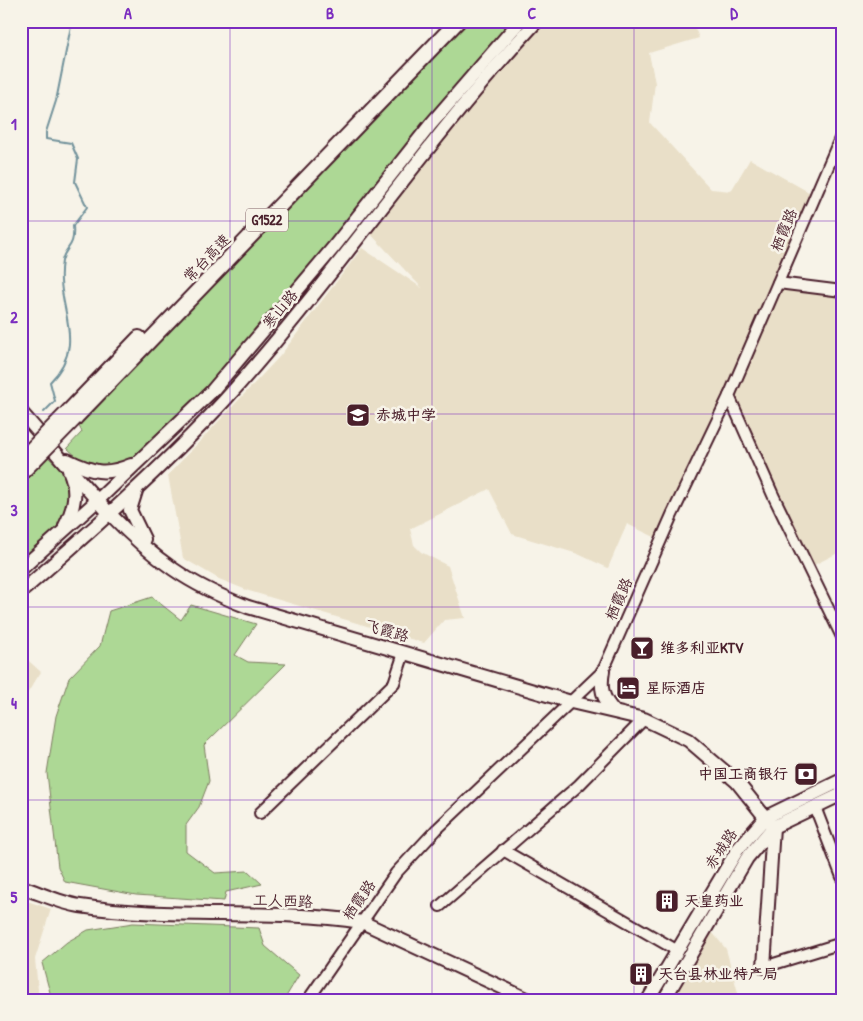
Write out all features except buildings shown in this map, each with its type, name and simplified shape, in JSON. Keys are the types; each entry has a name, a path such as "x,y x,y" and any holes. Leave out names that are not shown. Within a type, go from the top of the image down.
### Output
{"highway":[{"name":"常台高速","path":"72,414 445,21"},
{"name":"常台高速","path":"21,473 28,457 458,21"}],"main road":[{"name":"寒山路","path":"21,569 99,499 212,391 333,248 431,124 520,21"},
{"name":"寒山路","path":"21,592 111,514 223,401 332,274 434,140 537,21"},
{"name":"飞霞路","path":"21,412 111,514 126,528 173,569 218,595 248,607 571,702 644,719 688,740 737,782 769,822"},
{"path":"63,458 99,473 120,469 138,462"},
{"path":"63,458 75,483 74,507 63,532"},
{"path":"138,487 132,498 130,510 136,526 150,550"},
{"path":"94,528 106,524 126,528"},
{"path":"603,671 601,686 605,701 614,711"},
{"name":"赤城路","path":"648,1000 678,951 705,918 747,858 769,822 842,780"},
{"name":"赤城路","path":"769,822 815,807 842,794"},
{"path":"764,967 769,822"},
{"name":"工人西路","path":"21,887 78,906 198,915 337,918 362,922 530,1000"},
{"name":"赤城路","path":"664,1000 705,918"}],"street":[{"name":"栖霞路","path":"308,1000 396,873 436,828 603,671 672,515 729,396 842,134"},
{"path":"778,283 842,291"},
{"path":"729,396 773,495 842,637"},
{"path":"260,812 394,683 404,653"},
{"path":"440,906 579,785 644,719"},
{"path":"815,807 842,876"},
{"path":"503,850 678,951"},
{"path":"764,967 842,943"}],"shaded area":[{"path":"537,21 692,21 699,38 649,53 655,83 650,123 711,189 731,191 750,159 814,195 778,283 842,291 842,551 808,568 729,397 661,540 627,524 608,568 578,554 512,534 489,489 410,529 414,545 421,552 448,566 465,618 444,620 424,643 249,591 219,579 183,558 168,475 280,356 362,248 422,288 366,229"},
{"path":"21,654 41,672 21,703"},
{"path":"21,899 51,909 35,959 39,1000 21,1000"},
{"path":"712,932 726,949 740,1000 672,1000"}],"green space":[{"path":"458,21 520,21 273,321 138,462 99,473 78,458 67,448 82,432 75,418"},
{"path":"48,457 75,483 63,532 21,569 21,473 34,460 40,464"},
{"path":"152,597 181,620 191,605 256,624 235,655 248,662 286,664 204,745 209,781 199,807 186,825 186,851 215,873 248,871 262,884 226,892 224,901 136,895 65,882 58,867 47,773 56,716 69,678 100,646 109,611"},
{"path":"133,923 259,928 265,946 299,975 284,1000 52,1000 42,963 67,942 88,930"}],"waterway":[{"path":"44,412 55,401 50,382 62,367 68,352 68,323 61,278 63,256 73,239 73,226 87,207 75,182 78,159 71,143 46,139 46,132 56,101 72,21"}],"place":[{"name":"赤城中学","path":"358,415"},
{"name":"维多利亚KTV","path":"642,648"},
{"name":"星际酒店","path":"628,688"},
{"name":"中国工商银行","path":"806,774"},
{"name":"天皇药业","path":"667,901"},
{"name":"天台县林业特产局","path":"641,974"}]}
